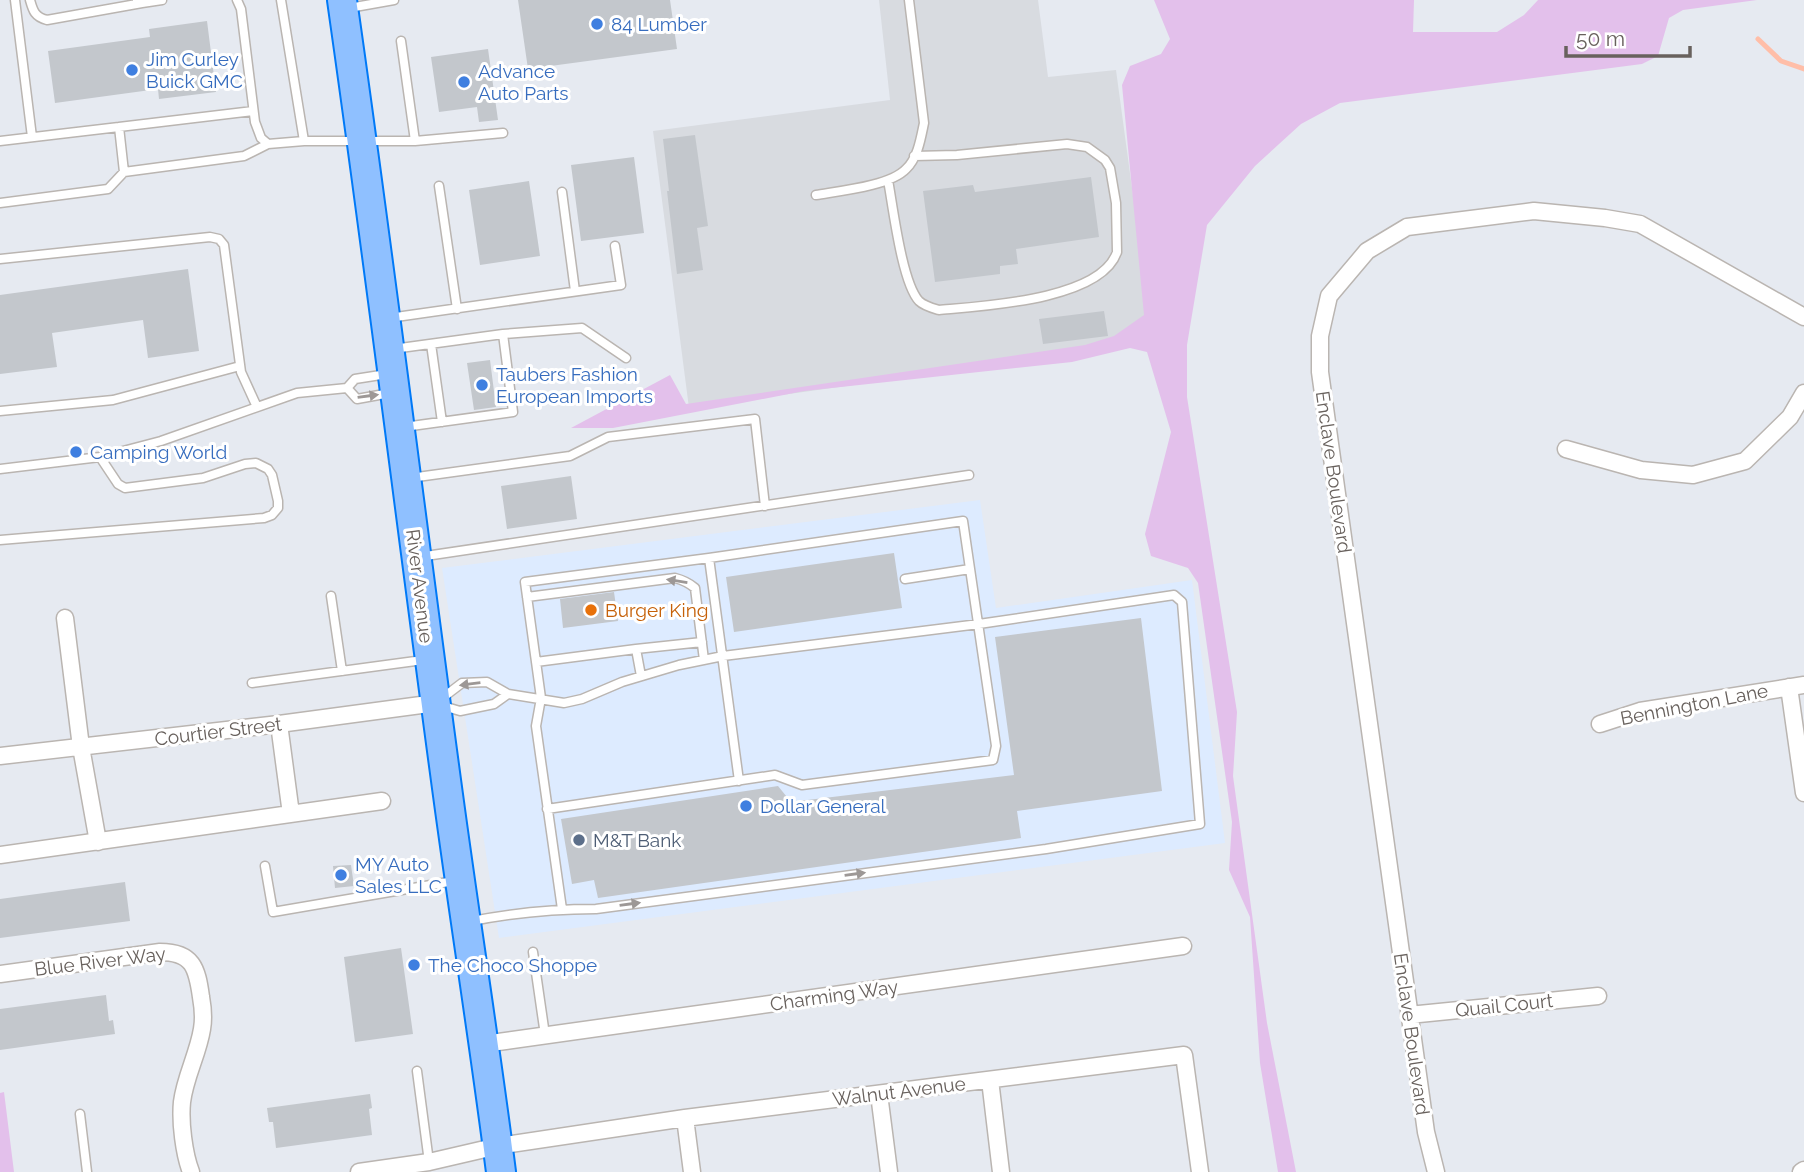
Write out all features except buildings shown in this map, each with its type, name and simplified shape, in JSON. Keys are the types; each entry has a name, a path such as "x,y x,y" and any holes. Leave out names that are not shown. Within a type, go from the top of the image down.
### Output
{"highway":[{"name":"River Avenue","path":"342,5 499,1159"}],"street":[{"name":"Enclave Boulevard","path":"1436,1172 1426,1132 1409,1015 1320,372 1320,336 1329,296 1367,251 1407,227 1534,211 1640,224 1804,317"},
{"path":"1566,449 1641,470 1693,475 1745,461 1790,417 1804,393"},
{"path":"65,618 81,747 98,842"},
{"name":"Bennington Lane","path":"1600,724 1640,711 1797,686 1804,793"},
{"name":"Courtier Street","path":"0,756 436,703"},
{"path":"279,724 291,814"},
{"path":"0,855 382,801"},
{"name":"Charming Way","path":"484,1044 1184,946"},
{"name":"Blue River Way","path":"0,974 160,952 174,952 192,963 198,973 204,1017 182,1103 181,1116 191,1172"},
{"name":"Quail Court","path":"1409,1015 1598,996"},
{"name":"Walnut Avenue","path":"499,1159 685,1118 1184,1055 1200,1172"},
{"path":"990,1080 1001,1172"},
{"path":"879,1094 889,1172"},
{"path":"685,1118 692,1172"},
{"path":"359,1172 429,1163 499,1159"}],"lane":[{"path":"15,0 32,137"},
{"path":"30,0 33,12 39,18 47,20 138,1 162,0"},
{"path":"248,0 238,1 253,111 257,131 268,144"},
{"path":"281,0 304,141"},
{"path":"342,5 394,0"},
{"path":"816,195 888,180 906,169 914,156 924,123 909,0"},
{"path":"401,41 415,141"},
{"path":"0,141 253,111"},
{"path":"119,127 124,172"},
{"path":"0,203 108,189 124,172 244,156 268,144 304,141 415,141 503,133"},
{"path":"888,180 906,276 919,301 928,307 939,310 1049,296 1090,281 1111,265 1115,258 1116,203 1110,168 1105,160 1087,147 1067,144 957,155 914,156"},
{"path":"439,186 457,309"},
{"path":"562,192 575,291"},
{"path":"0,260 209,237 219,239 224,245 241,373 257,407"},
{"path":"386,319 621,285 615,246"},
{"path":"347,388 357,399 431,344 503,334 582,328 626,358"},
{"path":"400,428 513,412 503,334"},
{"path":"431,344 442,422"},
{"path":"0,411 113,400 240,366"},
{"path":"0,469 100,457 161,441 296,393 347,388 355,379 393,372"},
{"path":"407,478 570,456 608,437 755,419 765,506"},
{"path":"0,540 264,519 278,508 272,475 268,469 256,463 203,478 125,488 118,484 100,457"},
{"path":"416,557 969,475"},
{"path":"547,809 775,775 802,785 993,760 996,746 963,521 525,582 541,698 536,726 547,809 562,909"},
{"path":"709,558 740,780"},
{"path":"905,579 970,569"},
{"path":"527,597 675,578 682,580 695,588 704,660"},
{"path":"436,703 462,683 487,682 508,694 564,703 582,699 641,676 723,656 979,624 1174,595 1182,602 1200,824 1046,849 596,909 515,913 466,922"},
{"path":"331,596 342,671"},
{"path":"536,662 702,642"},
{"path":"636,649 641,676"},
{"path":"252,683 430,659"},
{"path":"436,703 460,712 495,705 508,694"},
{"path":"265,866 273,912 460,880"},
{"path":"533,952 545,1036"},
{"path":"417,1071 429,1163"},
{"path":"80,1114 87,1172"}],"shaded area":[{"path":"879,0 1038,0 1048,77 1116,70 1153,343 689,408 653,131 890,100"},
{"path":"1154,0 1414,0 1413,32 1497,32 1524,15 1538,0 1757,0 1683,10 1669,18 1658,56 1642,64 1340,103 1301,124 1255,166 1207,225 1187,345 1187,397 1237,712 1233,776 1267,1023 1296,1172 1278,1172 1260,1063 1250,917 1229,870 1232,822 1198,583 1188,568 1151,556 1145,534 1171,432 1147,352 1130,348 1072,362 804,391 613,428 571,428 670,375 686,404 1085,345 1114,336 1144,315 1122,85 1130,66 1161,54 1170,39"},
{"path":"980,500 996,608 1192,580 1225,843 499,938 442,568"},
{"path":"4,1092 14,1172 0,1172 0,1093"}],"waterway":[{"path":"1758,39 1781,61 1804,69"}],"place":[{"name":"84 Lumber","path":"597,24"},
{"name":"Jim Curley Buick GMC","path":"132,70"},
{"name":"Advance Auto Parts","path":"464,82"},
{"name":"Taubers Fashion European Imports","path":"482,385"},
{"name":"Camping World","path":"76,452"},
{"name":"Burger King","path":"591,610"},
{"name":"Dollar General","path":"746,806"},
{"name":"M&T Bank","path":"579,840"},
{"name":"MY Auto Sales LLC","path":"341,875"},
{"name":"The Choco Shoppe","path":"414,965"}]}
